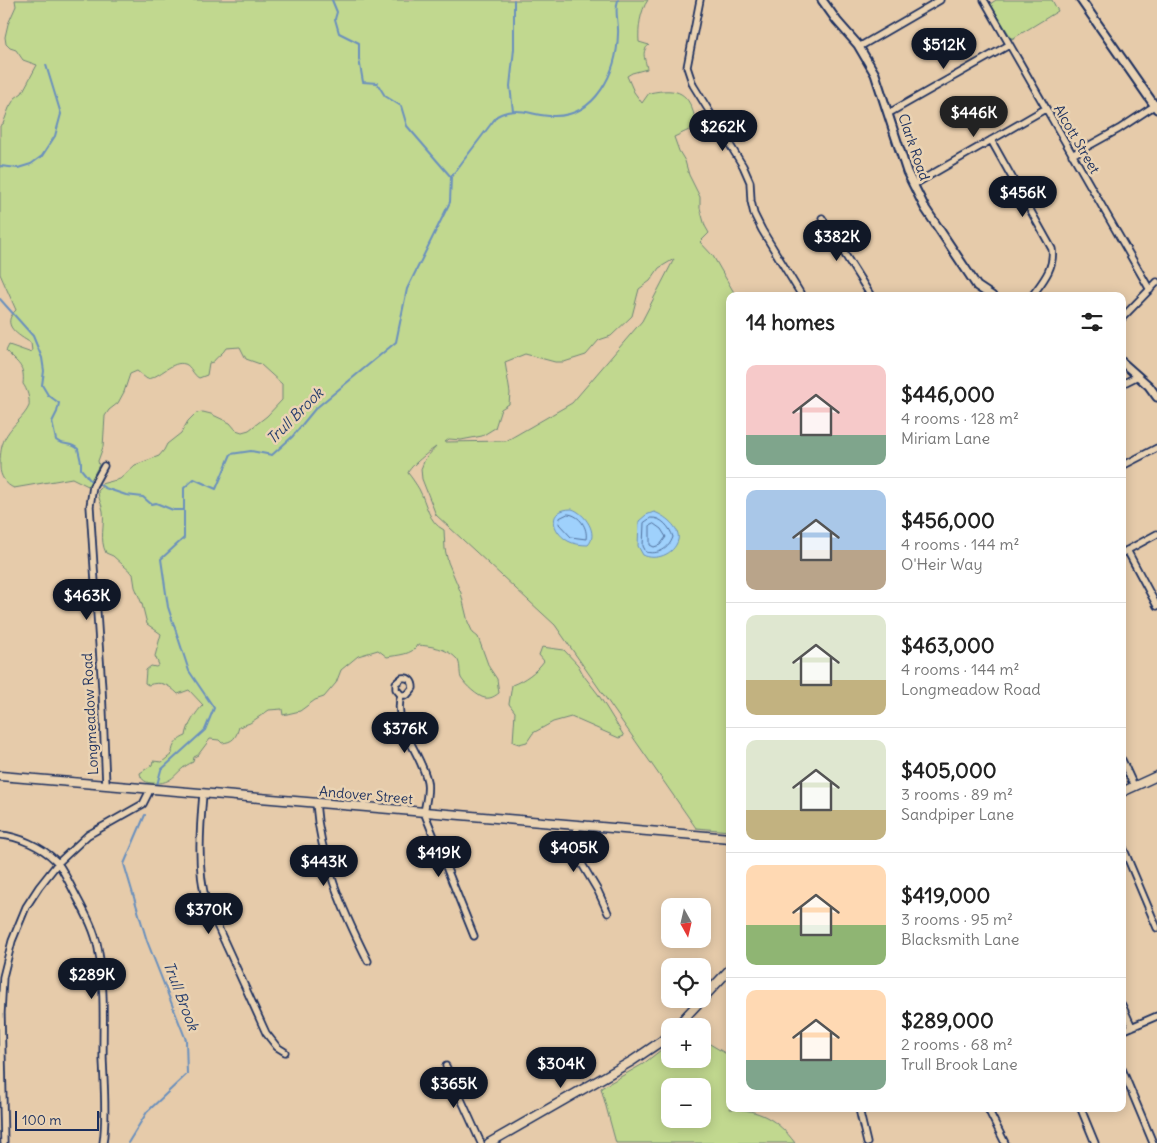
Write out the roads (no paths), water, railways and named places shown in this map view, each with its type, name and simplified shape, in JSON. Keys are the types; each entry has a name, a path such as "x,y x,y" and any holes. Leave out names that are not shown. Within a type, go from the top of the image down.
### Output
{"main road":[{"name":"Andover Street","path":"0,776 726,838"},
{"path":"1126,790 1157,776"},
{"path":"684,1018 726,973"},
{"path":"489,1143 632,1062 661,1041"}],"street":[{"path":"700,0 687,67 693,84 743,166 750,182 754,214 762,230 800,292"},
{"name":"Clark Road","path":"822,0 859,46 875,74 907,172 925,208 977,286 986,292"},
{"path":"859,46 940,0"},
{"name":"Alcott Street","path":"984,0 1150,290"},
{"path":"1072,155 1119,130 1156,106 1081,0"},
{"path":"889,113 1010,45"},
{"path":"913,185 1045,109"},
{"path":"991,140 1052,249 1053,257 1048,272 1035,292"},
{"path":"822,218 868,292"},
{"path":"1126,314 1157,282"},
{"path":"1126,366 1157,397"},
{"path":"1126,382 1138,376"},
{"path":"1126,464 1157,448"},
{"name":"Longmeadow Road","path":"104,466 92,486 90,506 104,716 106,785"},
{"path":"1126,551 1157,534"},
{"path":"1126,554 1157,606"},
{"path":"401,695 399,708 402,721 427,781 424,812 474,936"},
{"path":"1126,769 1134,786"},
{"path":"4,1143 1,1014 3,977 12,941 26,907 58,863 88,835 143,804 150,790"},
{"path":"203,794 200,871 206,902 266,1032 277,1047 285,1052"},
{"path":"316,803 317,818 334,884 351,927 368,961"},
{"path":"577,825 576,847 579,859 598,890 608,913"},
{"path":"0,835 14,837 36,847 58,863 90,922 98,948 102,1006 103,1143"},
{"path":"1126,854 1157,928"},
{"path":"1126,1014 1132,1027"},
{"path":"1126,1029 1157,1016"},
{"path":"446,1066 481,1143"},
{"path":"1126,1079 1153,1143"},
{"path":"860,1112 868,1143"},
{"path":"990,1112 1005,1143"},
{"path":"1082,1112 1095,1143"}],"water":[{"path":"572,509 582,515 589,524 592,535 588,545 568,541 562,537 555,526 555,516 558,513"},
{"path":"654,512 671,523 677,531 678,540 673,550 668,553 658,557 648,557 643,555 638,546 639,521 646,515"}],"waterway":[{"name":"Trull Brook","path":"157,785 161,770 205,730 214,708 189,671 168,607 161,559 184,538 184,488 194,479 216,489 231,454 251,451 272,455 292,437 315,409 396,342 407,289 450,202 451,177 407,126 401,106 385,96 377,83 363,82 359,59 359,43 339,33 335,19 337,12 332,0"},
{"path":"513,111 510,86 514,49 514,0"},
{"path":"451,177 497,116 512,111 545,116 568,114 581,109 592,101 608,77 617,48 616,9 618,0"},
{"path":"0,166 18,168 31,164 42,156 55,136 61,114 46,65"},
{"path":"0,299 33,336 42,358 44,371 42,385 48,395 59,403 52,422 56,440 73,445 78,449 81,469 90,480"},
{"path":"99,484 126,495 143,497 151,504 156,503 173,510 184,510"},
{"name":"Trull Brook","path":"128,1143 147,1112 187,1074 186,1040 147,941 124,864 145,815"}]}
